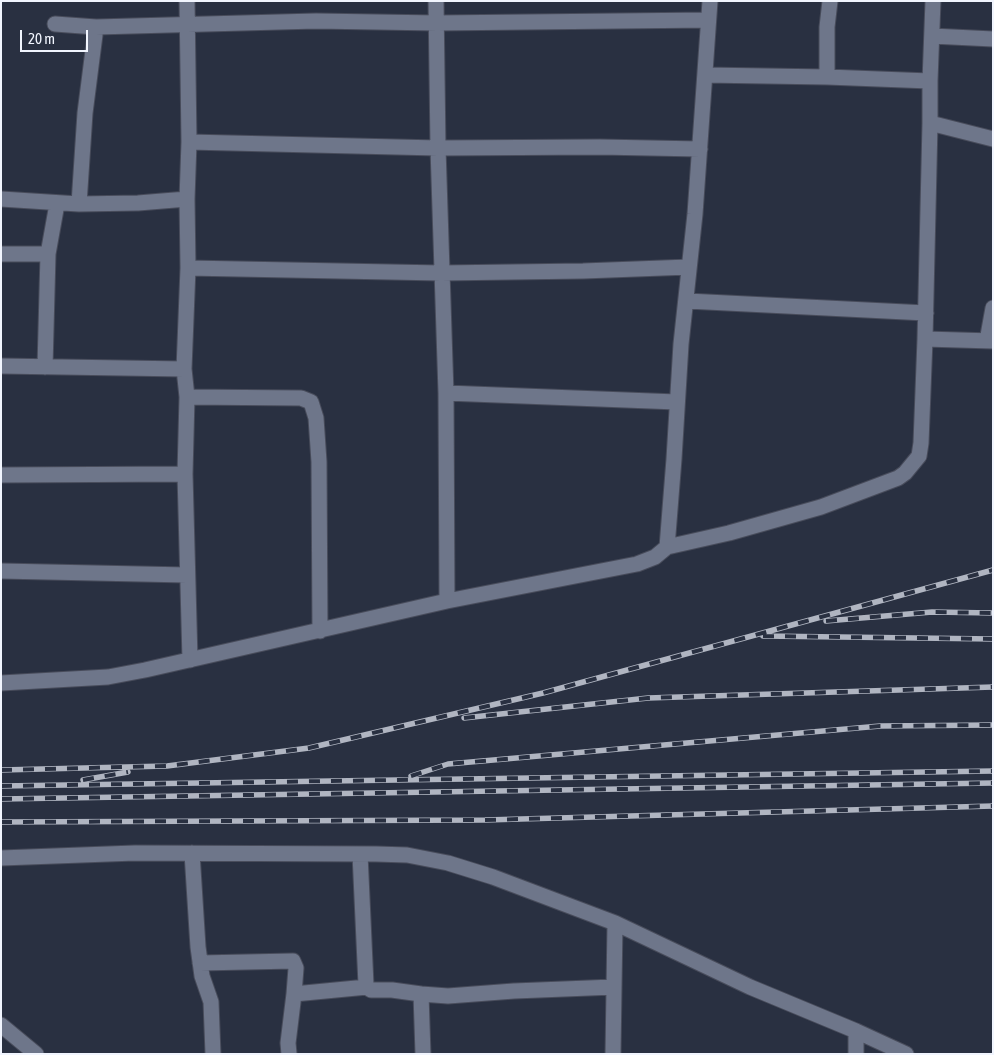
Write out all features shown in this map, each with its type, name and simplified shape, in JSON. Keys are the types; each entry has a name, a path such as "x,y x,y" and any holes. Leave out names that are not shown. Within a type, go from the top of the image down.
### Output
{"street":[{"path":"187,1 190,142 187,198 188,268 184,369 187,397 184,474 190,660"},
{"path":"436,1 441,273 446,393 447,601"},
{"path":"667,547 681,344 687,301 700,149 710,1"},
{"path":"827,77 827,27 830,1"},
{"path":"1,683 108,677 447,601 637,564 655,556 667,547 729,533 821,507 898,478 905,473 919,456 921,443 933,1"},
{"path":"55,24 187,26 316,21 437,23 708,20"},
{"path":"80,204 85,112 96,26"},
{"path":"932,36 993,39"},
{"path":"704,75 930,81"},
{"path":"930,123 993,138"},
{"path":"190,142 438,148 600,147 700,149"},
{"path":"1,199 80,204 138,203 187,198"},
{"path":"45,367 48,254 57,204"},
{"path":"1,254 48,254"},
{"path":"188,268 441,273 689,267"},
{"path":"687,301 926,313"},
{"path":"925,339 990,341 993,308"},
{"path":"1,366 184,369"},
{"path":"446,393 677,402"},
{"path":"187,397 301,398 311,402 316,418 319,462 320,631"},
{"path":"1,475 184,474"},
{"path":"1,571 187,575"},
{"path":"192,852 200,963 204,984 211,1002 213,1054"},
{"path":"1,858 192,852 407,855 448,863 503,880 615,924 750,986 906,1054"},
{"path":"360,854 367,987"},
{"path":"613,1054 615,924"},
{"path":"200,963 293,961 296,968 288,1043 289,1054"},
{"path":"294,994 367,987 372,990 392,990 415,995 448,996 614,987"},
{"path":"420,994 423,1054"},
{"path":"1,1025 36,1054"},
{"path":"856,1031 856,1054"}],"railway":[{"path":"1,770 167,766 309,748 543,693 993,570"},
{"path":"826,621 932,612 993,613"},
{"path":"763,636 993,639"},
{"path":"464,718 648,698 993,687"},
{"path":"411,776 448,764 880,726 993,725"},
{"path":"1,786 993,771"},
{"path":"83,780 128,772"},
{"path":"1,799 993,783"},
{"path":"1,822 485,820 993,806"}]}
